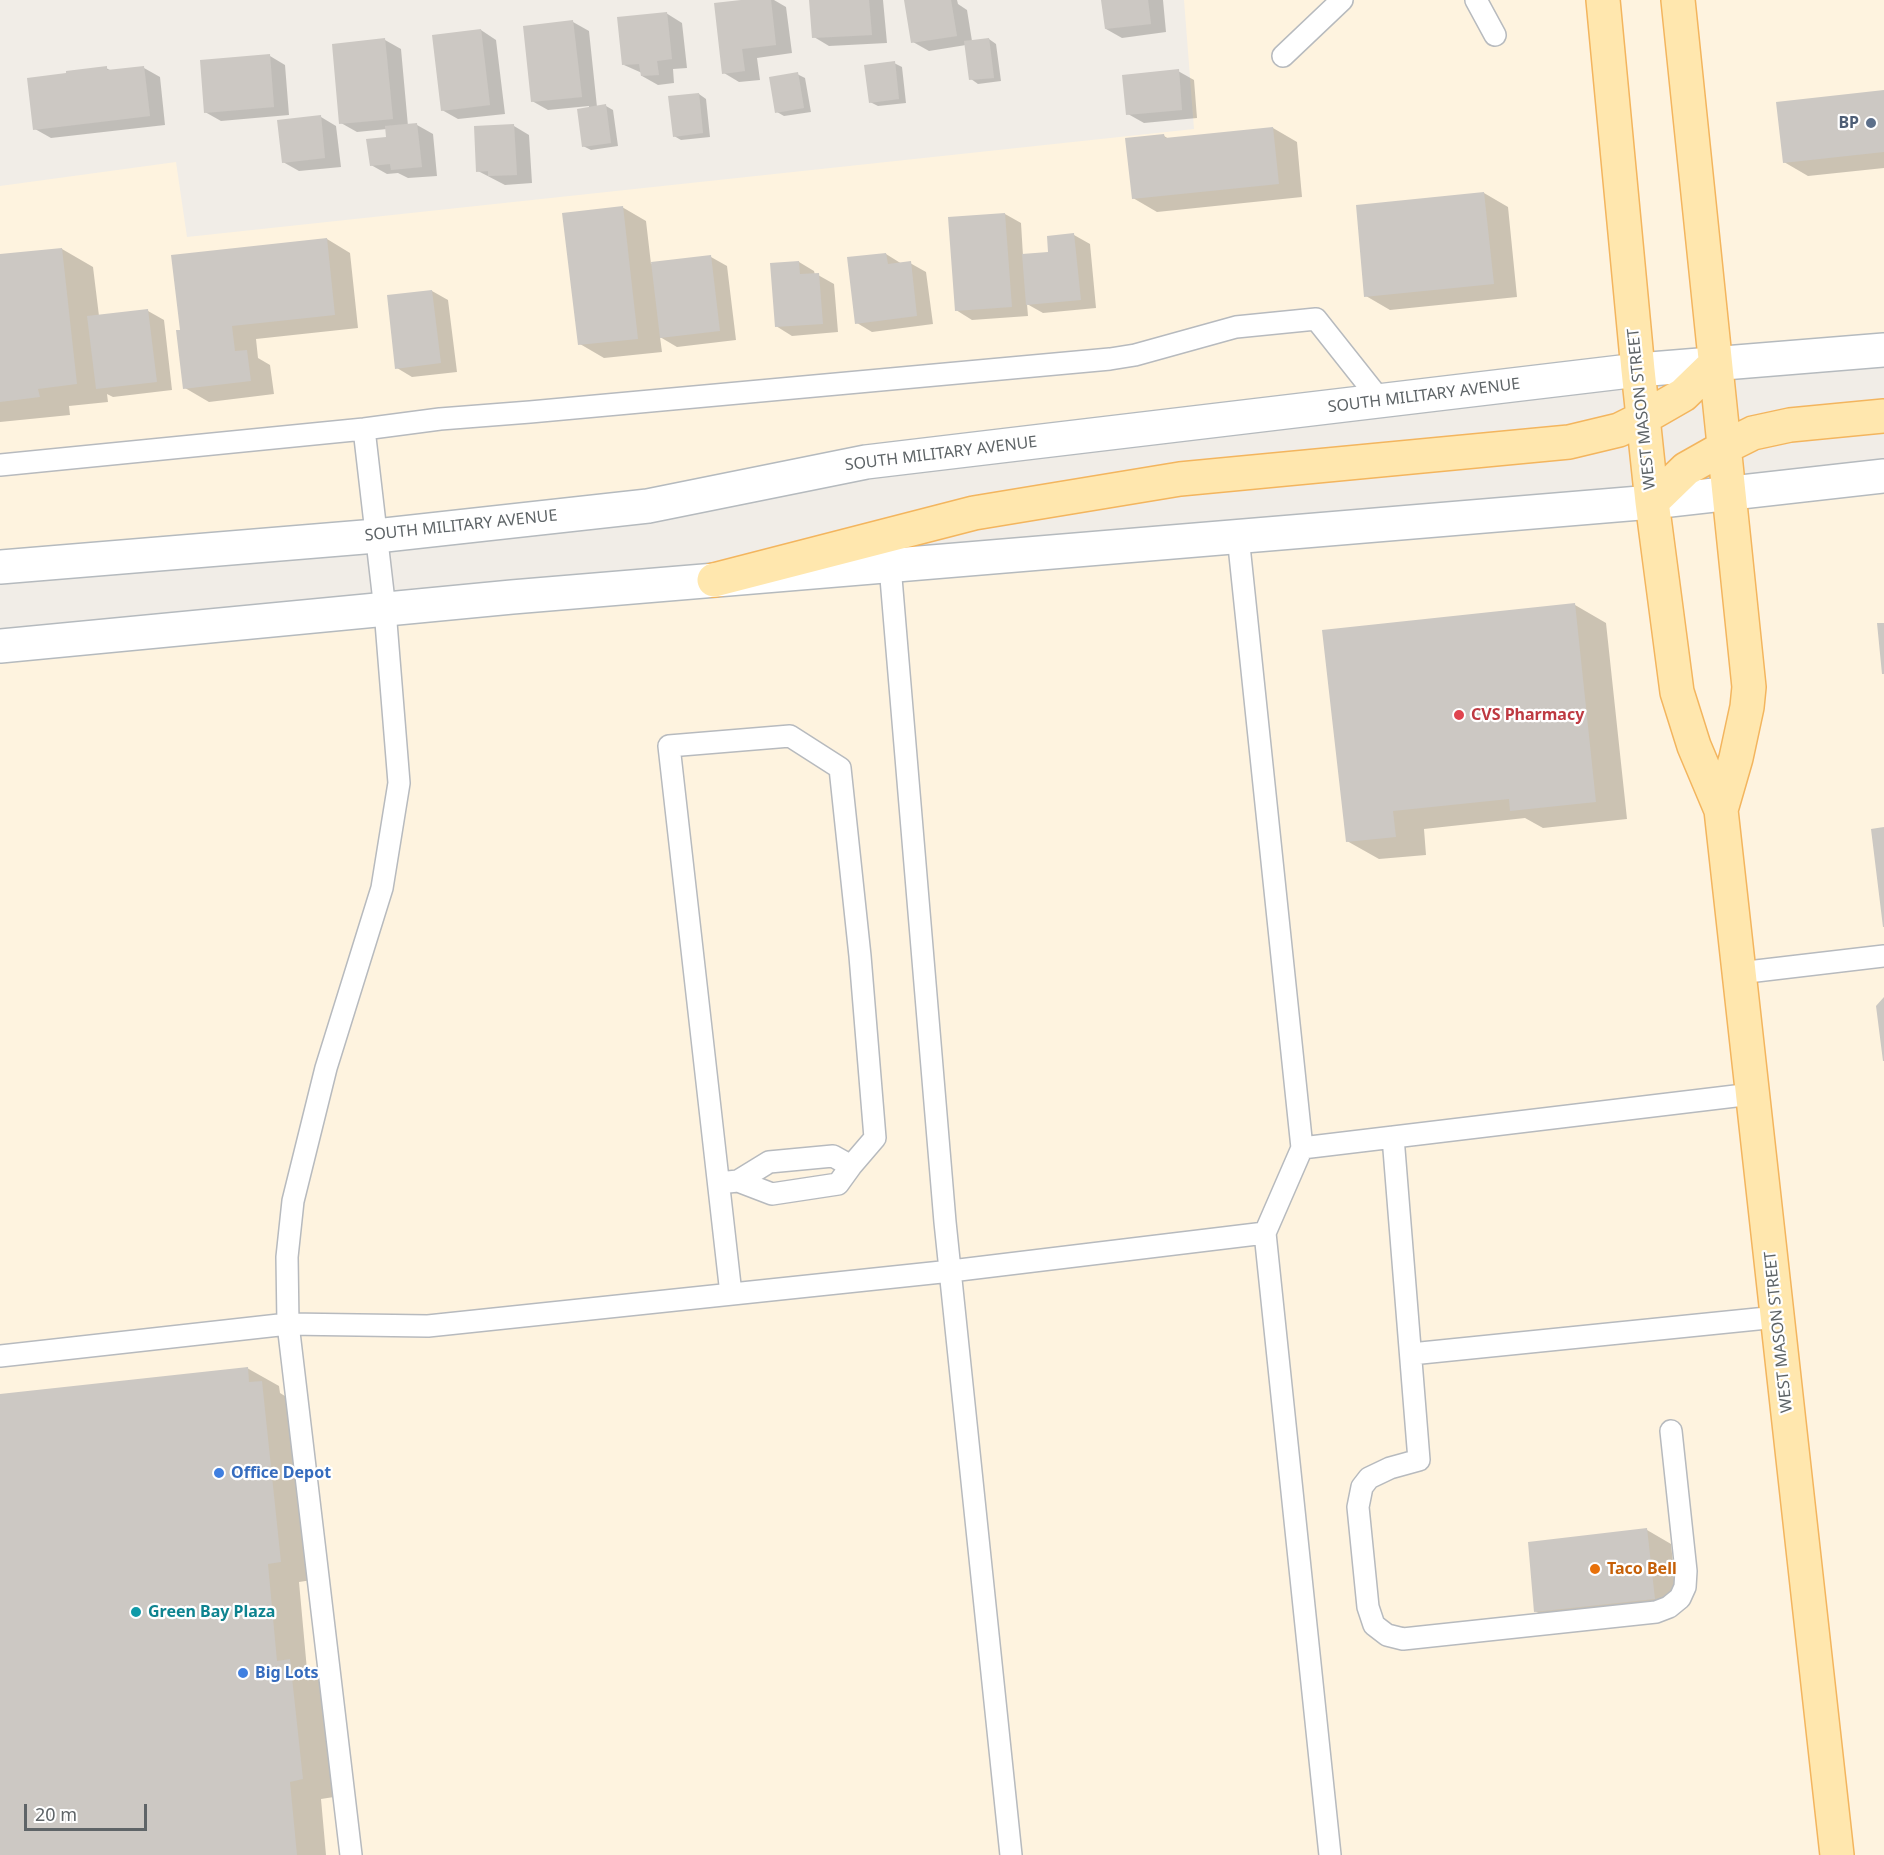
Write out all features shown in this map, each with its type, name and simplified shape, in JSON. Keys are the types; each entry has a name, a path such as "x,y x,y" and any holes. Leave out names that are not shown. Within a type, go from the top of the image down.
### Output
{"main road":[{"name":"WEST MASON STREET","path":"1603,0 1643,418 1677,692 1694,746 1721,810 1837,1855"},
{"name":"WEST MASON STREET","path":"1678,0 1749,687 1736,758 1721,810"},
{"name":"SOUTH MILITARY AVENUE","path":"0,567 376,536 648,506 866,462 1638,370 1884,350"},
{"path":"714,580 974,513 1180,479 1569,442 1619,430 1643,418 1683,395 1715,364"},
{"path":"1652,502 1686,469 1753,433 1790,425 1884,416"},
{"path":"0,646 714,580 1652,502 1884,476"}],"lane":[{"path":"1283,56 1342,0"},
{"path":"1476,0 1495,35"},
{"path":"0,465 364,429 440,418 530,412 1110,359 1135,355 1236,327 1316,319 1381,400"},
{"path":"351,1855 288,1324 287,1257 293,1201 326,1068 382,888 399,783 385,610 364,429"},
{"path":"1238,536 1302,1148 1265,1233 1330,1855"},
{"path":"890,566 951,1272 1011,1855"},
{"path":"728,1182 772,1194 838,1184 875,1138 860,956 840,768 790,736 669,746 728,1182 731,1294"},
{"path":"1739,973 1884,956"},
{"path":"1302,1148 1752,1094"},
{"path":"1392,1137 1419,1460 1390,1468 1369,1478 1362,1487 1358,1507 1368,1607 1374,1625 1387,1635 1403,1639 1656,1612 1669,1607 1680,1598 1686,1571 1671,1431"},
{"path":"728,1182 769,1162 833,1156 851,1166"},
{"path":"0,1356 288,1324 428,1326 951,1272 1265,1233"},
{"path":"1411,1354 1777,1317"}],"shaded area":[{"path":"1184,0 1884,0 1884,350 648,506 0,567 0,186 176,162 187,237 1194,129"},
{"path":"1884,476 1884,1855 0,1855 0,646"}],"building":[{"path":"771,0 776,45 742,49 745,71 722,74 714,3"},
{"path":"809,0 869,0 872,35 812,38"},
{"path":"904,0 951,0 957,36 911,43"},
{"path":"1101,0 1148,0 1151,24 1105,29"},
{"path":"667,12 672,59 657,61 659,75 641,76 639,64 622,65 617,17"},
{"path":"573,20 582,97 531,102 523,26"},
{"path":"481,29 490,105 441,111 432,35"},
{"path":"385,38 393,119 339,124 332,44"},
{"path":"989,38 994,78 969,80 964,41"},
{"path":"270,54 274,107 204,113 200,60"},
{"path":"895,61 899,99 869,103 864,65"},
{"path":"107,66 107,70 144,66 150,116 33,130 27,78"},
{"path":"1179,69 1182,110 1126,115 1122,75"},
{"path":"798,72 804,108 775,113 769,77"},
{"path":"1884,90 1884,152 1783,163 1776,102"},
{"path":"699,93 703,133 673,137 668,96"},
{"path":"606,104 611,143 582,147 577,109"},
{"path":"321,115 325,158 282,163 277,120"},
{"path":"417,123 422,167 391,170 390,164 370,166 366,139 386,137 385,126"},
{"path":"514,124 517,175 488,176 488,171 476,172 474,126"},
{"path":"1273,127 1279,184 1132,199 1125,138 1164,134 1165,138"},
{"path":"1484,192 1494,284 1364,297 1356,205"},
{"path":"623,206 638,339 578,345 562,213"},
{"path":"1005,213 1012,307 955,311 948,217"},
{"path":"1074,233 1081,300 1026,305 1022,254 1048,252 1047,236"},
{"path":"327,238 335,315 232,326 235,351 247,350 251,381 183,389 176,330 180,330 171,255"},
{"path":"62,248 77,384 38,389 40,397 0,402 0,254"},
{"path":"886,253 888,264 911,261 917,316 855,324 847,257"},
{"path":"711,255 720,331 660,338 651,262"},
{"path":"799,261 800,274 819,273 823,324 775,327 770,263"},
{"path":"432,290 441,363 395,369 387,295"},
{"path":"148,309 157,382 96,389 87,316"},
{"name":"CVS Pharmacy","path":"1575,603 1596,802 1510,811 1509,799 1393,811 1396,837 1346,842 1322,630"},
{"path":"1877,623 1884,623 1884,674 1882,674"},
{"path":"1884,827 1884,927 1883,927 1871,829"},
{"path":"1884,997 1884,1061 1883,1061 1876,1006"},
{"name":"Green Bay Plaza","path":"248,1367 249,1382 262,1381 281,1562 268,1564 277,1661 290,1659 303,1779 290,1782 297,1855 0,1855 0,1394"},
{"path":"1647,1528 1655,1599 1534,1612 1528,1542"}],"place":[{"name":"BP","path":"1871,123"},
{"name":"CVS Pharmacy","path":"1459,715"},
{"name":"Office Depot","path":"219,1473"},
{"name":"Taco Bell","path":"1595,1569"},
{"name":"Green Bay Plaza","path":"136,1612"},
{"name":"Big Lots","path":"243,1673"}]}
